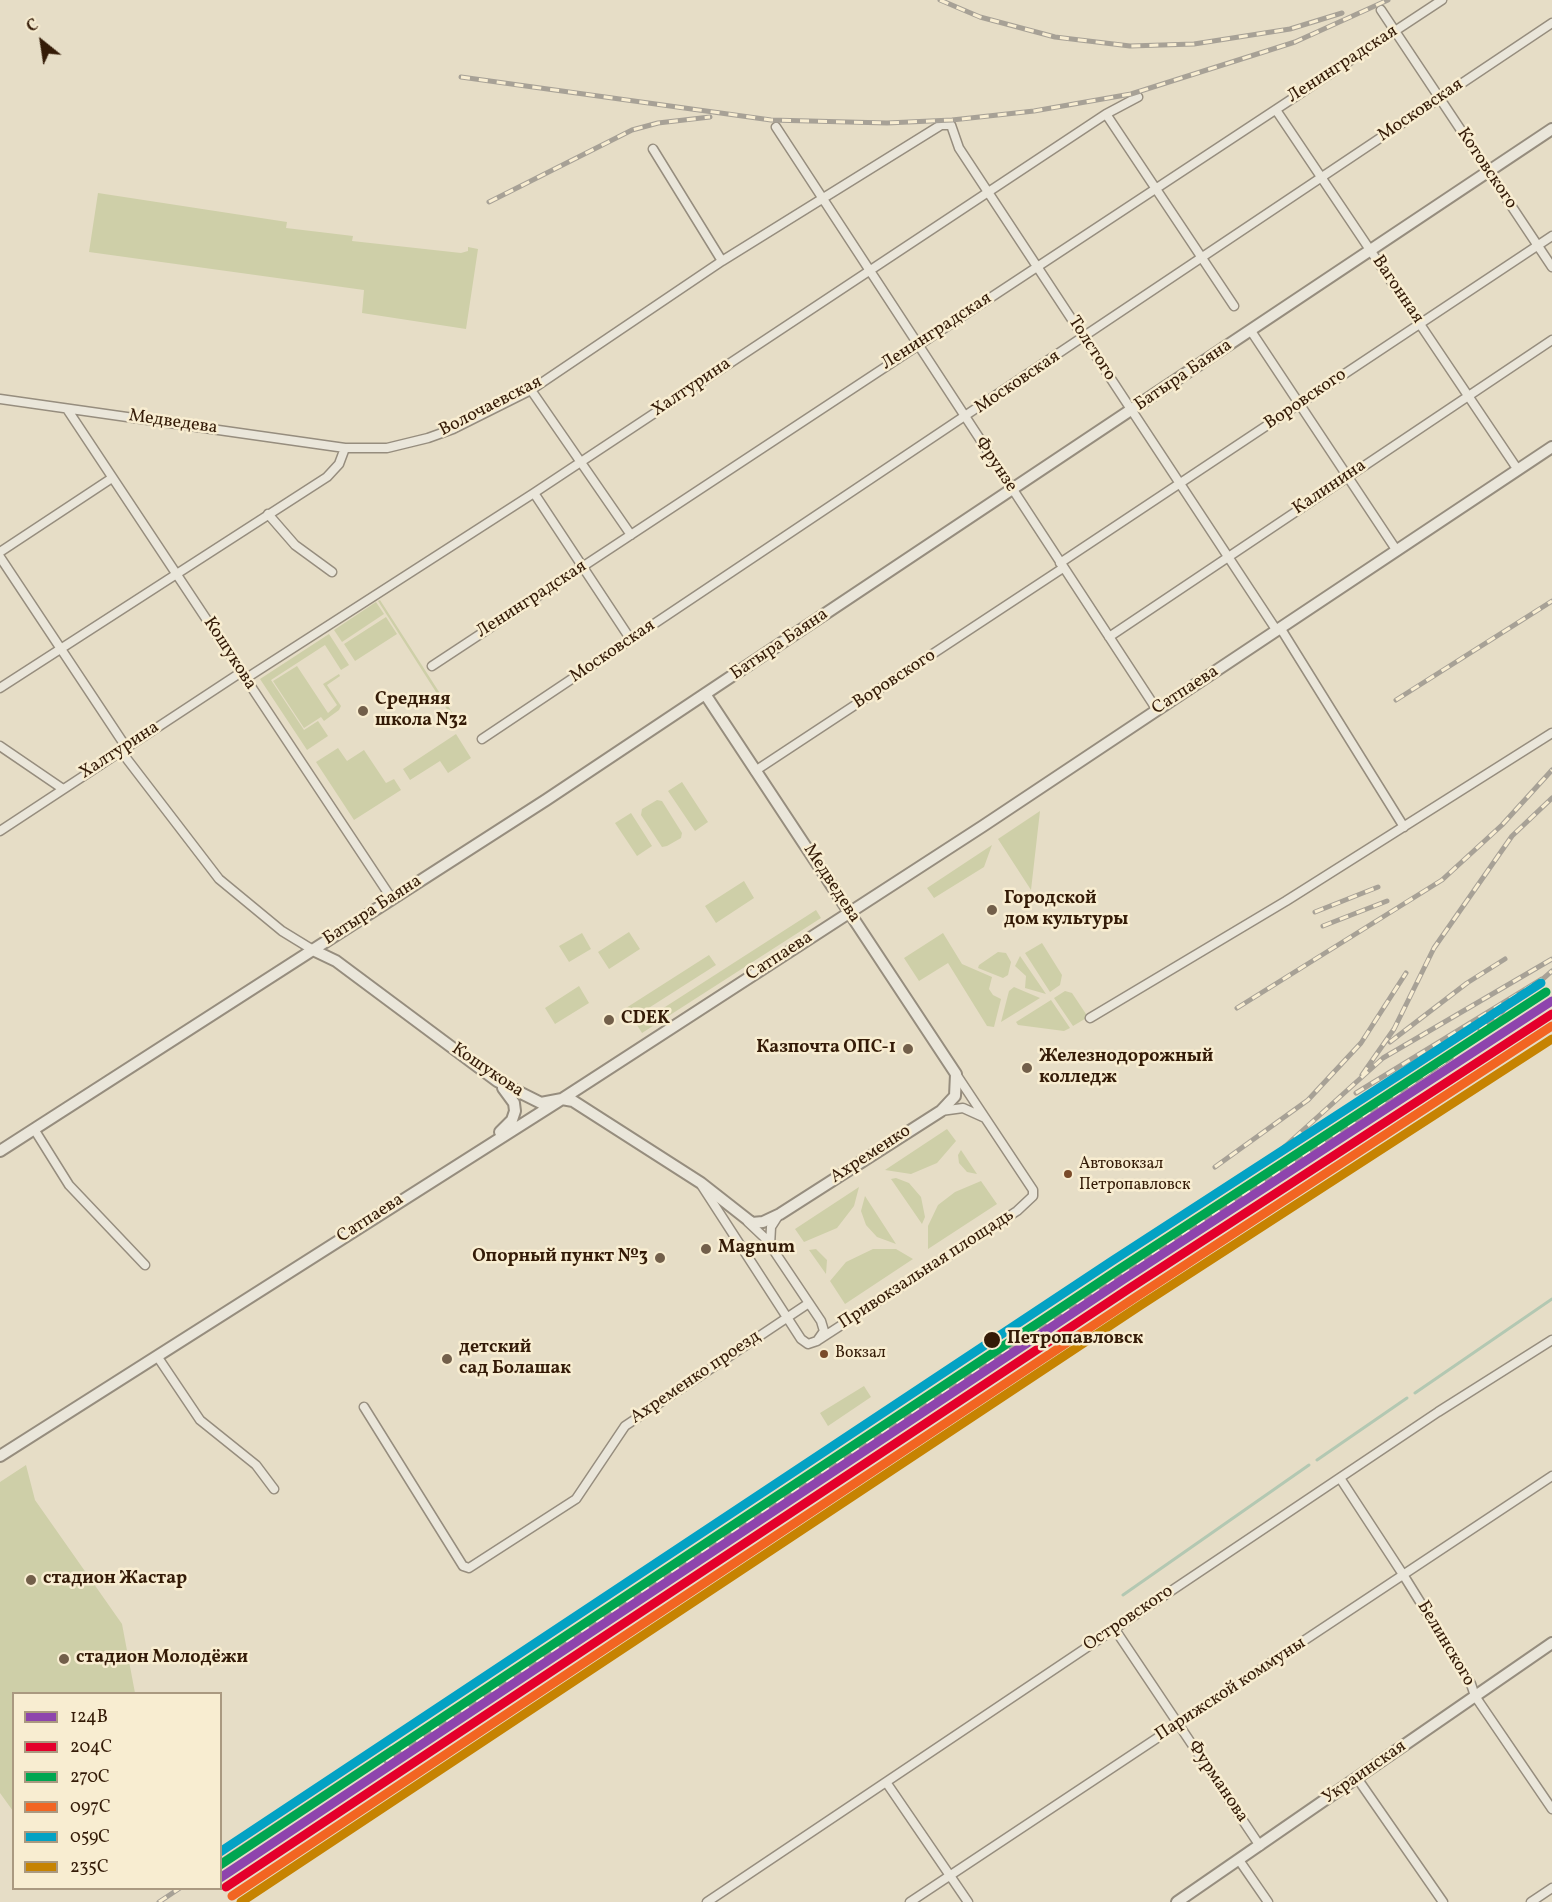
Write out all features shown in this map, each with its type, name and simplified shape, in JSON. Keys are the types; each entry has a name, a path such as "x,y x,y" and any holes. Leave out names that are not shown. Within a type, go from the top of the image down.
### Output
{"street":[{"name":"Ленинградская","path":"432,666 1442,0"},
{"name":"Котовского","path":"1381,10 1552,267"},
{"name":"Московская","path":"482,739 964,419 1552,23"},
{"name":"Халтурина","path":"0,831 123,749 534,493 1106,114 1138,97"},
{"name":"Вагонная","path":"1276,110 1518,470"},
{"path":"1106,114 1234,306"},
{"name":"Толстого","path":"951,125 959,148 1279,630 1404,827"},
{"name":"Волочаевская","path":"345,448 387,448 428,438 453,429 531,390 722,261 932,129 951,125"},
{"name":"Фрунзе","path":"776,127 964,419 1157,710"},
{"name":"Батыра Баяна","path":"0,1151 705,694 1552,129"},
{"path":"653,149 722,261"},
{"name":"Воровского","path":"755,771 1552,236"},
{"path":"1251,331 1397,551"},
{"name":"Калинина","path":"1109,637 1552,340"},
{"path":"531,390 631,535"},
{"name":"Медведева","path":"0,399 345,448"},
{"name":"Кошукова","path":"67,409 392,899"},
{"name":"Сатпаева","path":"0,1456 562,1099 983,826 1552,447"},
{"path":"0,688 334,471 345,448"},
{"path":"112,478 0,555 123,749 219,879 282,931 313,950"},
{"path":"534,493 581,568 631,640"},
{"path":"268,514 295,545 332,572"},
{"name":"Медведева","path":"705,694 956,1074"},
{"path":"1090,1018 1138,992 1552,733"},
{"path":"0,746 63,789"},
{"path":"334,936 325,948 336,961"},
{"name":"Кошукова","path":"313,950 336,961 497,1081 521,1095 543,1103 562,1099 573,1101 701,1183 747,1220"},
{"path":"956,1074 987,1120"},
{"name":"Ахременко","path":"747,1220 756,1223 780,1214 940,1111 955,1096 956,1074"},
{"path":"488,1144 509,1123 515,1111 512,1100 497,1081"},
{"path":"521,1095 532,1110 524,1123"},
{"path":"940,1111 963,1108 987,1120"},
{"name":"Привокзальная площадь","path":"817,1341 1017,1211 1033,1196 1033,1190 987,1120"},
{"path":"34,1129 69,1185 146,1265"},
{"name":"Кошукова","path":"701,1183 802,1341 808,1344 817,1341"},
{"path":"771,1246 771,1227 780,1214"},
{"path":"747,1220 771,1246 823,1327 822,1336 817,1341"},
{"name":"Ахременко проезд","path":"364,1407 463,1566 468,1568 576,1499 626,1426 809,1303"},
{"name":"Островского","path":"708,1902 1114,1628 1552,1340"},
{"path":"157,1356 200,1420 256,1465 274,1489"},
{"name":"Парижской коммуны","path":"910,1902 1552,1476"},
{"name":"Белинского","path":"1340,1478 1471,1684 1475,1696 1552,1809"},
{"name":"Фурманова","path":"1114,1628 1260,1846"},
{"name":"Украинская","path":"1177,1902 1552,1643"},
{"path":"1358,1778 1443,1902"},
{"path":"886,1782 968,1902"},
{"path":"1239,1860 1268,1902"},
{"path":"1531,1902 1552,1888"}],"green space":[{"path":"98,193 287,222 286,228 353,236 352,241 461,253 468,251 468,247 478,249 466,329 362,313 364,290 89,252"},
{"path":"380,600 459,723 457,725 378,601"},
{"path":"376,602 384,614 342,642 334,630"},
{"path":"386,617 397,634 355,661 344,644"},
{"path":"329,634 349,665 341,670 325,645 271,680 304,730 318,721 328,736 307,750 260,679"},
{"path":"297,666 328,713 337,705 323,684 339,674 340,676 327,685 341,706 339,710 324,721 321,717 304,728 273,681"},
{"path":"456,734 471,758 448,773 440,761 410,780 403,769"},
{"path":"338,748 347,761 364,750 386,783 394,779 401,790 354,820 316,762"},
{"path":"682,782 708,822 695,831 668,791"},
{"path":"657,800 662,801 682,833 681,838 662,847 641,815 642,809"},
{"path":"1040,811 1031,890 998,839"},
{"path":"631,813 652,846 637,856 615,823"},
{"path":"992,845 984,867 934,898 927,888"},
{"path":"744,881 754,898 716,923 705,906"},
{"path":"816,910 821,918 642,1033 637,1025"},
{"path":"629,932 640,949 609,969 598,952"},
{"path":"582,933 591,949 569,962 559,946"},
{"path":"943,933 962,964 992,977 989,989 993,995 1001,999 994,1027 987,1026 948,963 919,981 904,958"},
{"path":"1042,943 1062,975 1060,985 1050,992 1025,953"},
{"path":"998,952 1006,953 1011,962 1008,975 1003,978 978,968"},
{"path":"709,955 716,965 633,1018 626,1008"},
{"path":"1020,956 1046,994 1025,988 1026,976 1015,966"},
{"path":"579,986 589,1003 555,1024 545,1008"},
{"path":"1014,987 1040,998 1001,1022 1009,991"},
{"path":"1065,991 1072,993 1088,1017 1073,1026 1054,998"},
{"path":"1051,1000 1070,1028 1064,1031 1018,1025 1016,1022"},
{"path":"947,1129 956,1141 937,1163 911,1174 885,1170"},
{"path":"961,1150 977,1174 967,1172 959,1163 958,1155"},
{"path":"896,1178 909,1183 921,1197 925,1217 922,1224 891,1179"},
{"path":"981,1181 997,1204 928,1249 928,1226 938,1205 955,1192"},
{"path":"859,1187 854,1206 837,1228 804,1242 795,1229"},
{"path":"865,1196 896,1244 877,1237 866,1225 861,1211"},
{"path":"816,1249 827,1260 826,1274 809,1250"},
{"path":"873,1249 896,1249 913,1259 845,1304 830,1281 846,1262"},
{"path":"864,1386 871,1397 828,1426 820,1413"},
{"name":"стадион Молодёжи","path":"26,1465 35,1500 122,1624 135,1692 12,1692 12,1810 0,1793 0,1482"}],"waterway":[{"path":"1415,1393 1552,1299"},
{"path":"1317,1460 1407,1398"},
{"path":"1123,1595 1309,1465"}],"railway":[{"path":"940,0 980,17 1055,37 1130,46 1194,44 1290,29 1342,13"},
{"path":"461,77 771,120 887,123 952,120 1034,111 1131,94 1295,42 1388,0"},
{"path":"489,202 632,130 658,123 710,117"},
{"path":"1396,700 1552,601"},
{"path":"1237,1008 1442,880 1502,825 1552,770"},
{"path":"1362,1075 1394,1029 1434,948 1512,836 1552,798"},
{"path":"1315,912 1378,887"},
{"path":"1323,926 1387,901"},
{"path":"1390,1042 1467,983 1505,959"},
{"path":"1281,1150 1383,1058 1552,959"},
{"path":"1536,985 1552,971"},
{"path":"1215,1167 1308,1100 1361,1043 1406,973"},
{"path":"1356,1093 1542,979"},
{"path":"1480,1030 1503,1011"},
{"path":"386,1761 1451,1058"},
{"path":"222,1861 391,1749"},
{"path":"159,1902 177,1890"}],"transit line":[{"name":"059С","path":"222,1851 1112,1261 1541,983"},
{"name":"270С","path":"222,1864 1118,1270 1546,992"},
{"name":"124В","path":"222,1877 1124,1279 1552,1001"},
{"name":"204С","path":"226,1887 1130,1288 1552,1014"},
{"name":"097С","path":"232,1896 1136,1297 1552,1026"},
{"name":"235С","path":"241,1902 1141,1305 1552,1039"}],"place":[{"name":"Средняя школа N32","path":"363,711"},
{"name":"Городской дом культуры","path":"992,910"},
{"name":"CDEK","path":"609,1020"},
{"name":"Казпочта ОПС-1","path":"908,1049"},
{"name":"Железнодорожный колледж","path":"1027,1068"},
{"name":"Автовокзал Петропавловск","path":"1068,1174"},
{"name":"Magnum","path":"706,1249"},
{"name":"Опорный пункт №3","path":"660,1258"},
{"name":"Петропавловск","path":"992,1340"},
{"name":"Вокзал","path":"824,1354"},
{"name":"детский сад Болашак","path":"447,1359"},
{"name":"стадион Жастар","path":"31,1580"},
{"name":"стадион Молодёжи","path":"64,1659"}]}
